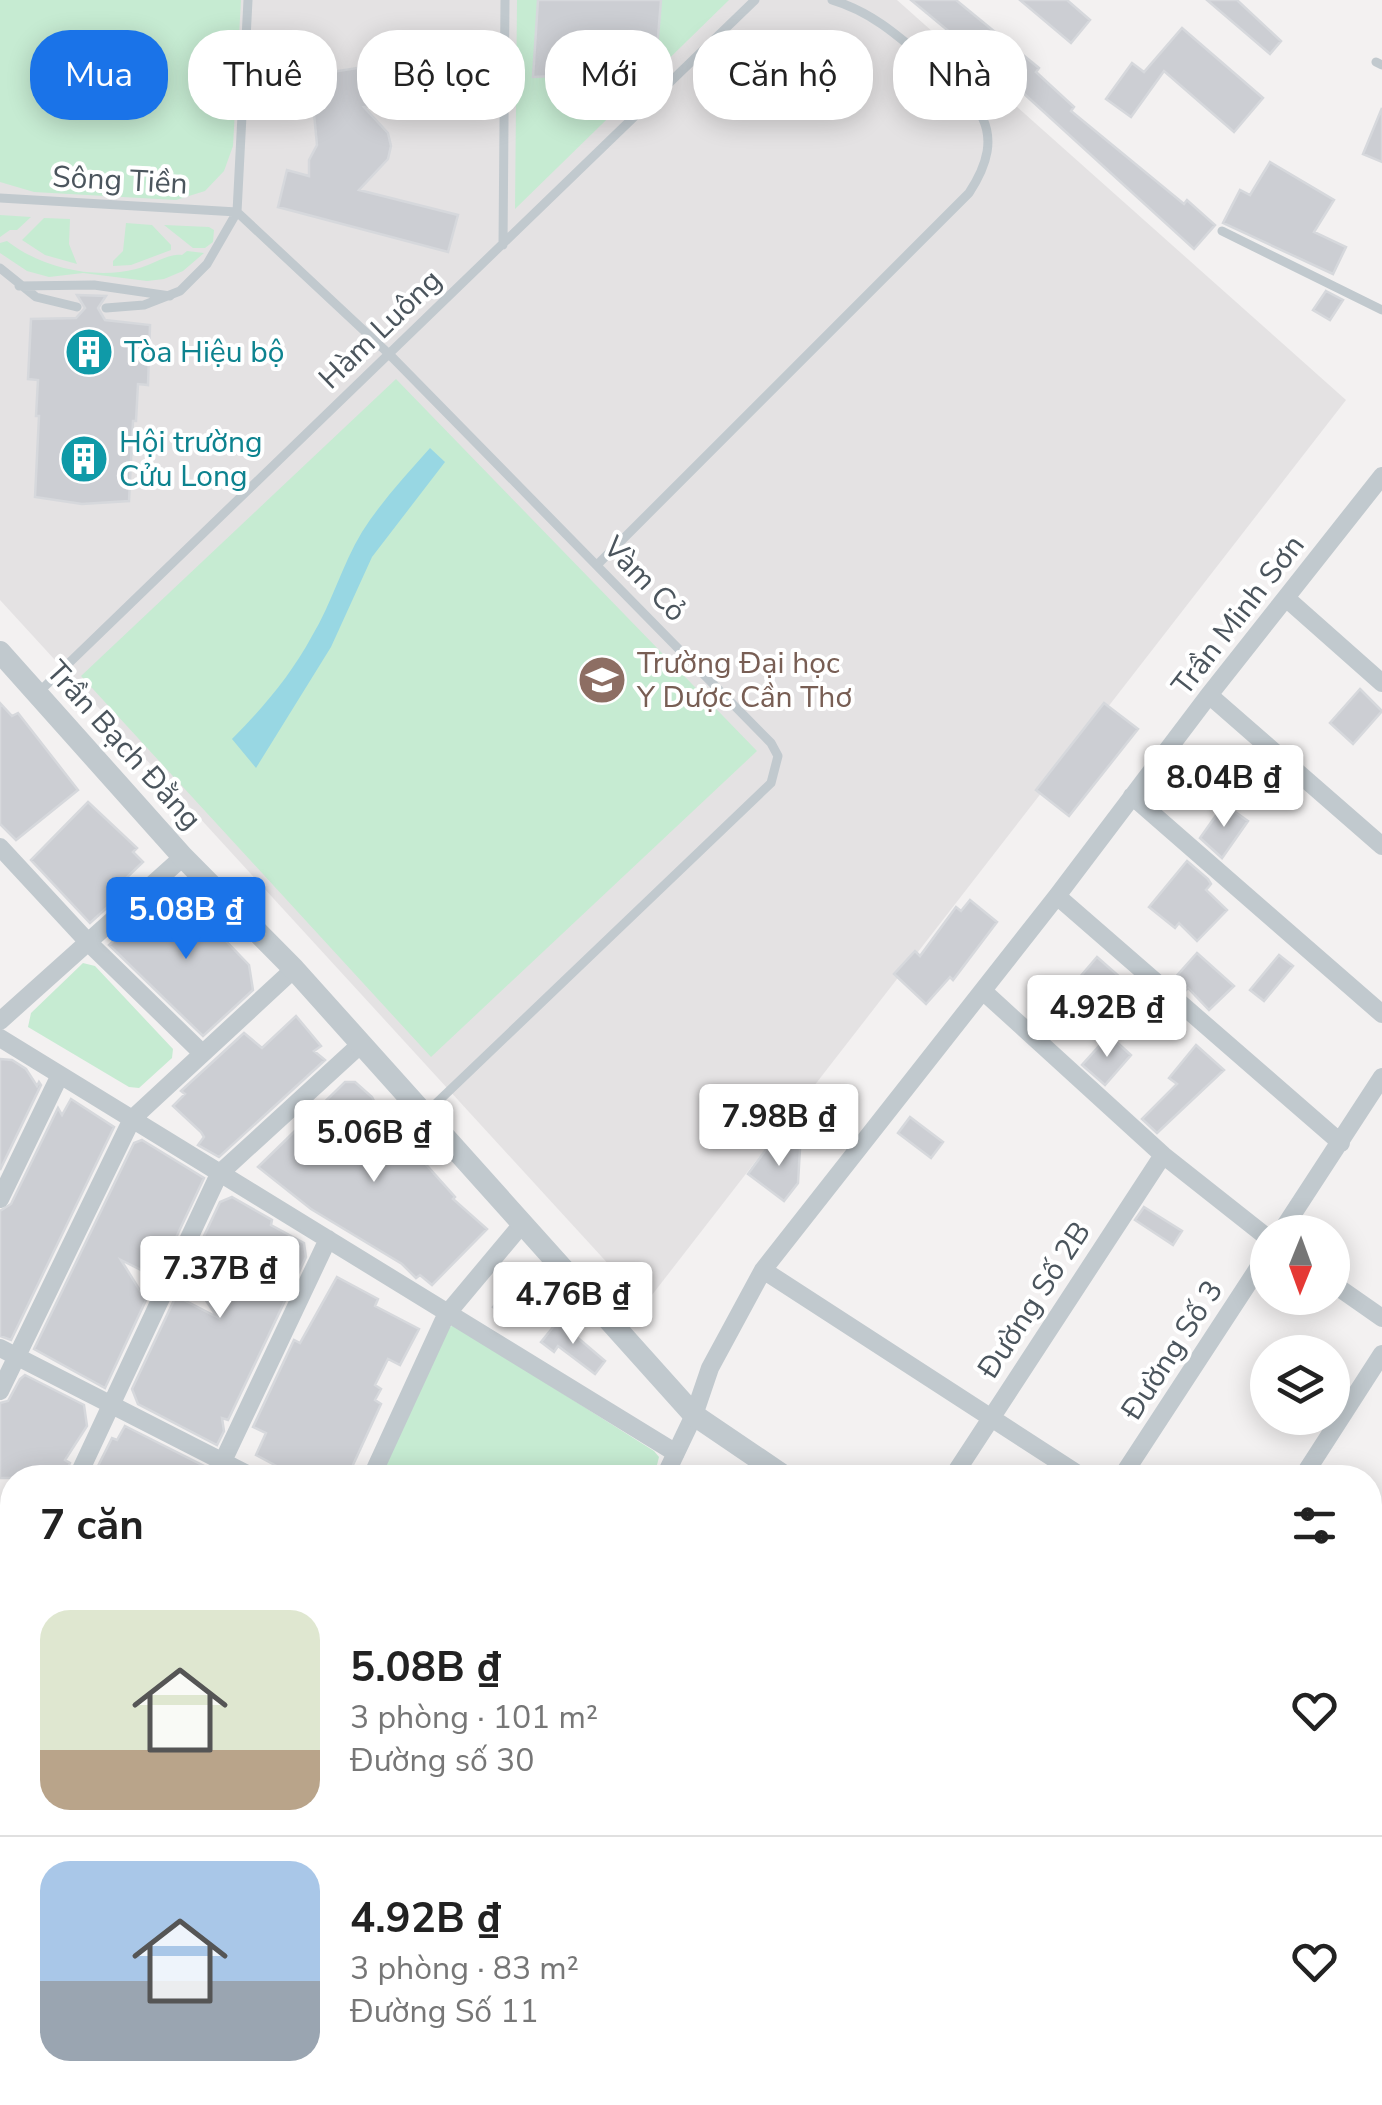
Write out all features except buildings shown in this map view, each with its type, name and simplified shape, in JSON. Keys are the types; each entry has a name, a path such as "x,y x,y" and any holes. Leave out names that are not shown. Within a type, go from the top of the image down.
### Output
{"street":[{"name":"Trần Minh Sơn","path":"670,1465 710,1368 763,1270 1382,476"},
{"path":"1366,496 1382,510"},
{"path":"1286,598 1382,683"},
{"name":"Trần Bạch Đằng","path":"0,652 183,856 294,969 694,1415 769,1465"},
{"path":"1209,695 1382,846"},
{"path":"1132,796 1382,1014"},
{"path":"0,847 88,942 202,1052"},
{"path":"0,1021 183,856"},
{"path":"1057,896 1341,1142"},
{"path":"0,1391 8,1352 132,1120 294,969"},
{"path":"983,991 1162,1155 1250,1224"},
{"path":"0,1038 676,1454"},
{"path":"83,1465 220,1174 360,1044"},
{"path":"0,1199 60,1075"},
{"path":"1292,1215 1382,1077"},
{"name":"Đường Số 2B","path":"960,1465 1162,1155"},
{"path":"377,1465 446,1315 523,1223"},
{"path":"221,1465 328,1240"},
{"path":"763,1270 1063,1465"},
{"name":"Đường Số 3","path":"1129,1465 1250,1280"},
{"path":"1350,1296 1382,1318"},
{"path":"8,1352 112,1405 211,1465"},
{"path":"1310,1465 1382,1354"}],"lane":[{"path":"106,308 144,305 170,296 207,264 237,212 248,0"},
{"path":"503,245 505,0"},
{"name":"Hàm Luông","path":"38,692 756,0"},
{"path":"597,565 969,192 984,170 988,144 982,116 972,98 879,20 832,0"},
{"name":"Sông Tiền","path":"0,198 237,212"},
{"name":"Vàm Cỏ","path":"237,212 389,354 771,743 778,756 771,783 424,1114"},
{"path":"1222,231 1382,310"},
{"path":"0,268 36,297 77,307"},
{"path":"19,286 94,285 170,296"}],"shaded area":[{"name":"Trường Đại học Y Dược Cần Thơ","path":"0,0 897,0 931,30 893,30 893,120 1027,120 1027,116 1346,400 645,1304 0,600"}],"green space":[{"path":"0,0 241,0 239,30 188,30 188,120 234,120 233,146 224,171 205,191 176,200 34,192 0,182"},
{"path":"517,0 729,0 698,30 693,30 693,35 673,55 673,30 545,30 545,120 606,120 515,209 516,120 525,120 525,30 517,30"},
{"path":"0,215 31,217 17,230 0,237"},
{"path":"44,218 70,219 69,244 77,264 45,255 22,240"},
{"path":"126,223 152,225 171,245 171,250 131,265 113,266 123,251"},
{"path":"164,225 209,227 214,230 213,242 205,248 193,248"},
{"path":"7,241 35,258 85,272 119,272 187,251 204,253 183,271 164,279 147,281 83,273 49,277 27,271 0,253 0,243"},
{"path":"396,379 757,751 431,1057 81,676"},
{"path":"83,963 95,966 173,1049 172,1058 139,1088 129,1087 28,1027 31,1013"},
{"path":"454,1325 654,1451 659,1457 657,1465 386,1465 445,1329"}],"water":[{"path":"430,448 445,462 372,557 331,647 256,768 232,739 295,664 362,532"}],"place":[{"name":"Tòa Hiệu bộ","path":"89,352"},
{"name":"Hội trường Cửu Long","path":"84,459"},
{"name":"Trường Đại học Y Dược Cần Thơ","path":"602,680"}]}
